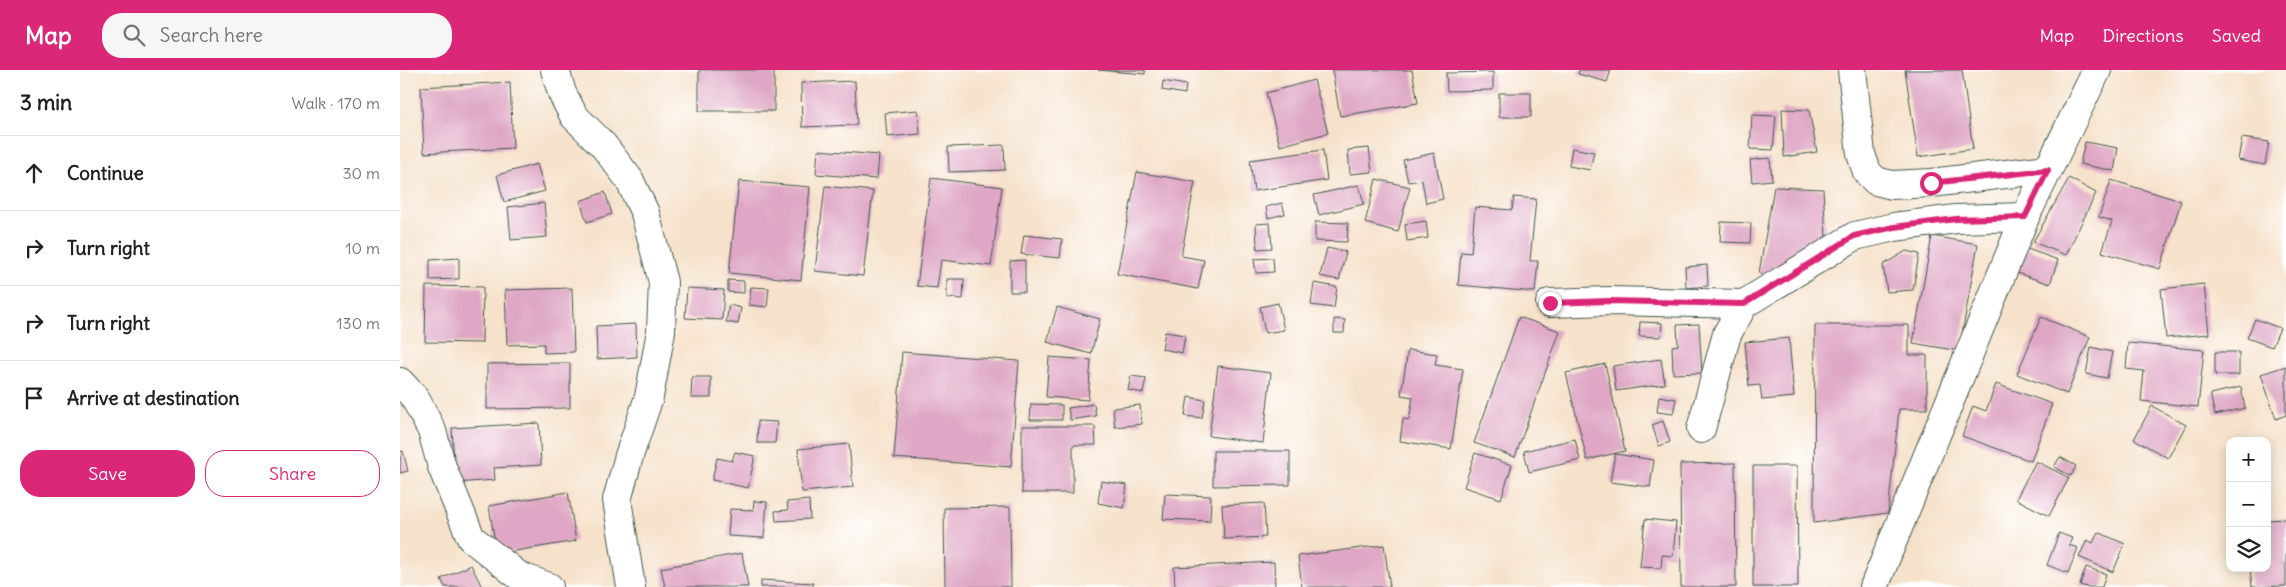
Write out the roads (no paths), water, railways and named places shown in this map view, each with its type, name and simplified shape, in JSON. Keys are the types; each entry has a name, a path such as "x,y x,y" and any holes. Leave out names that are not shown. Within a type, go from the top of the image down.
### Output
{"street":[{"path":"555,70 562,94 574,116 603,145 629,179 645,213 663,282 661,331 649,397 629,456 617,500 631,587"},
{"path":"1852,70 1861,154 1868,172 1876,181 1892,185 1931,183 2048,170"},
{"path":"1874,587 2025,217 2097,70"},
{"path":"1700,429 1727,334 1744,304 1854,236 1894,227 1956,219 2025,217"},
{"path":"1550,303 1609,301 1744,304"},
{"path":"400,382 415,398 432,431 442,467 471,538 518,576 549,587"}]}
